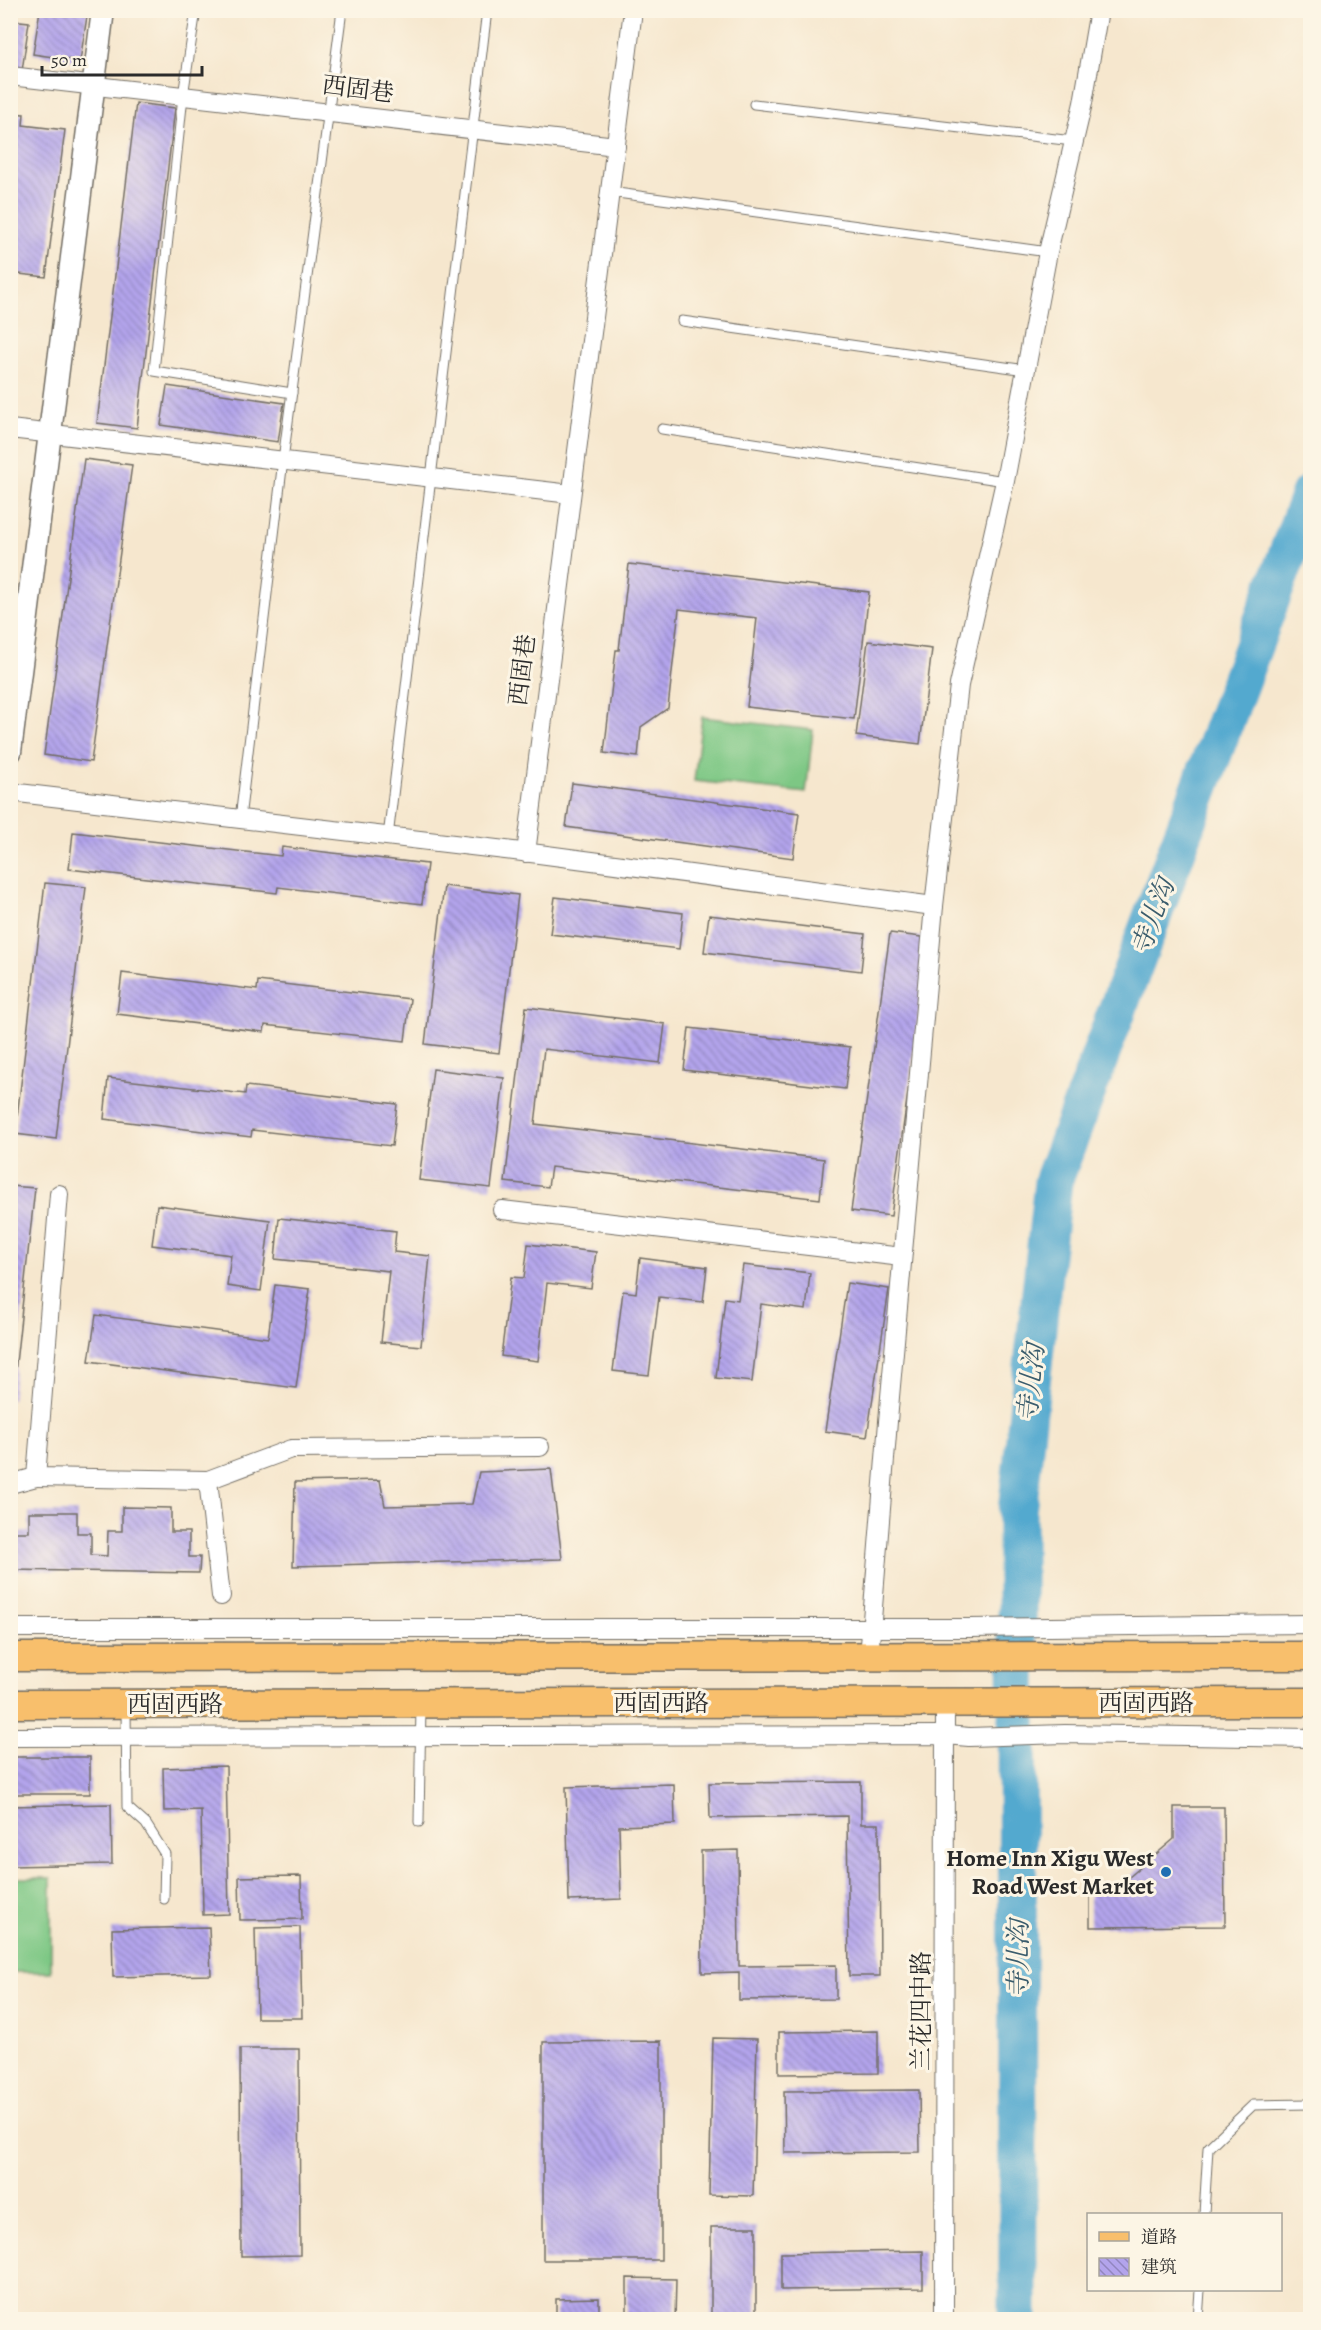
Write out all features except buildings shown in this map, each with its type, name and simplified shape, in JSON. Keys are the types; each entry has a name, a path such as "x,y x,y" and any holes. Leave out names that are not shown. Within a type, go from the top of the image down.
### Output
{"main road":[{"name":"西固西路","path":"10,1657 1311,1656"},
{"name":"西固西路","path":"10,1704 1311,1702"}],"street":[{"path":"10,752 103,10"},
{"name":"西固巷","path":"526,853 633,10"},
{"path":"869,1657 934,906 959,685 1005,482 1048,252 1083,103 1099,10"},
{"name":"西固巷","path":"10,76 616,146"},
{"path":"10,429 572,494"},
{"path":"10,792 526,853 934,906"},
{"path":"36,1477 59,1194"},
{"path":"502,1210 902,1257"},
{"path":"10,1484 36,1477 208,1480 291,1449 540,1447"},
{"path":"208,1480 221,1596"},
{"path":"10,1628 970,1628 1311,1624"},
{"name":"兰花四中路","path":"944,2319 946,1735 957,1703"},
{"path":"10,1737 946,1735 969,1737 1065,1734 1311,1738"}],"lane":[{"path":"196,10 183,96 154,371 291,393"},
{"path":"240,819 291,393 342,10"},
{"path":"388,837 487,10"},
{"path":"754,104 1073,141"},
{"path":"610,192 1048,252"},
{"path":"682,321 1026,369"},
{"path":"662,429 1005,482"},
{"path":"126,1704 127,1807 146,1824 165,1854 164,1899"},
{"path":"419,1821 421,1704"},
{"path":"1204,2213 1208,2148 1253,2105 1311,2104"},
{"path":"1198,2319 1200,2291"}],"green space":[{"path":"702,717 813,730 806,793 694,781"},
{"path":"11,1878 51,1878 51,1972 11,1972"}],"waterway":[{"name":"寺儿沟","path":"1018,2320 1017,1512 1053,1182 1310,494"}],"place":[{"name":"Home Inn Xigu West Road West Market","path":"1166,1872"}]}
